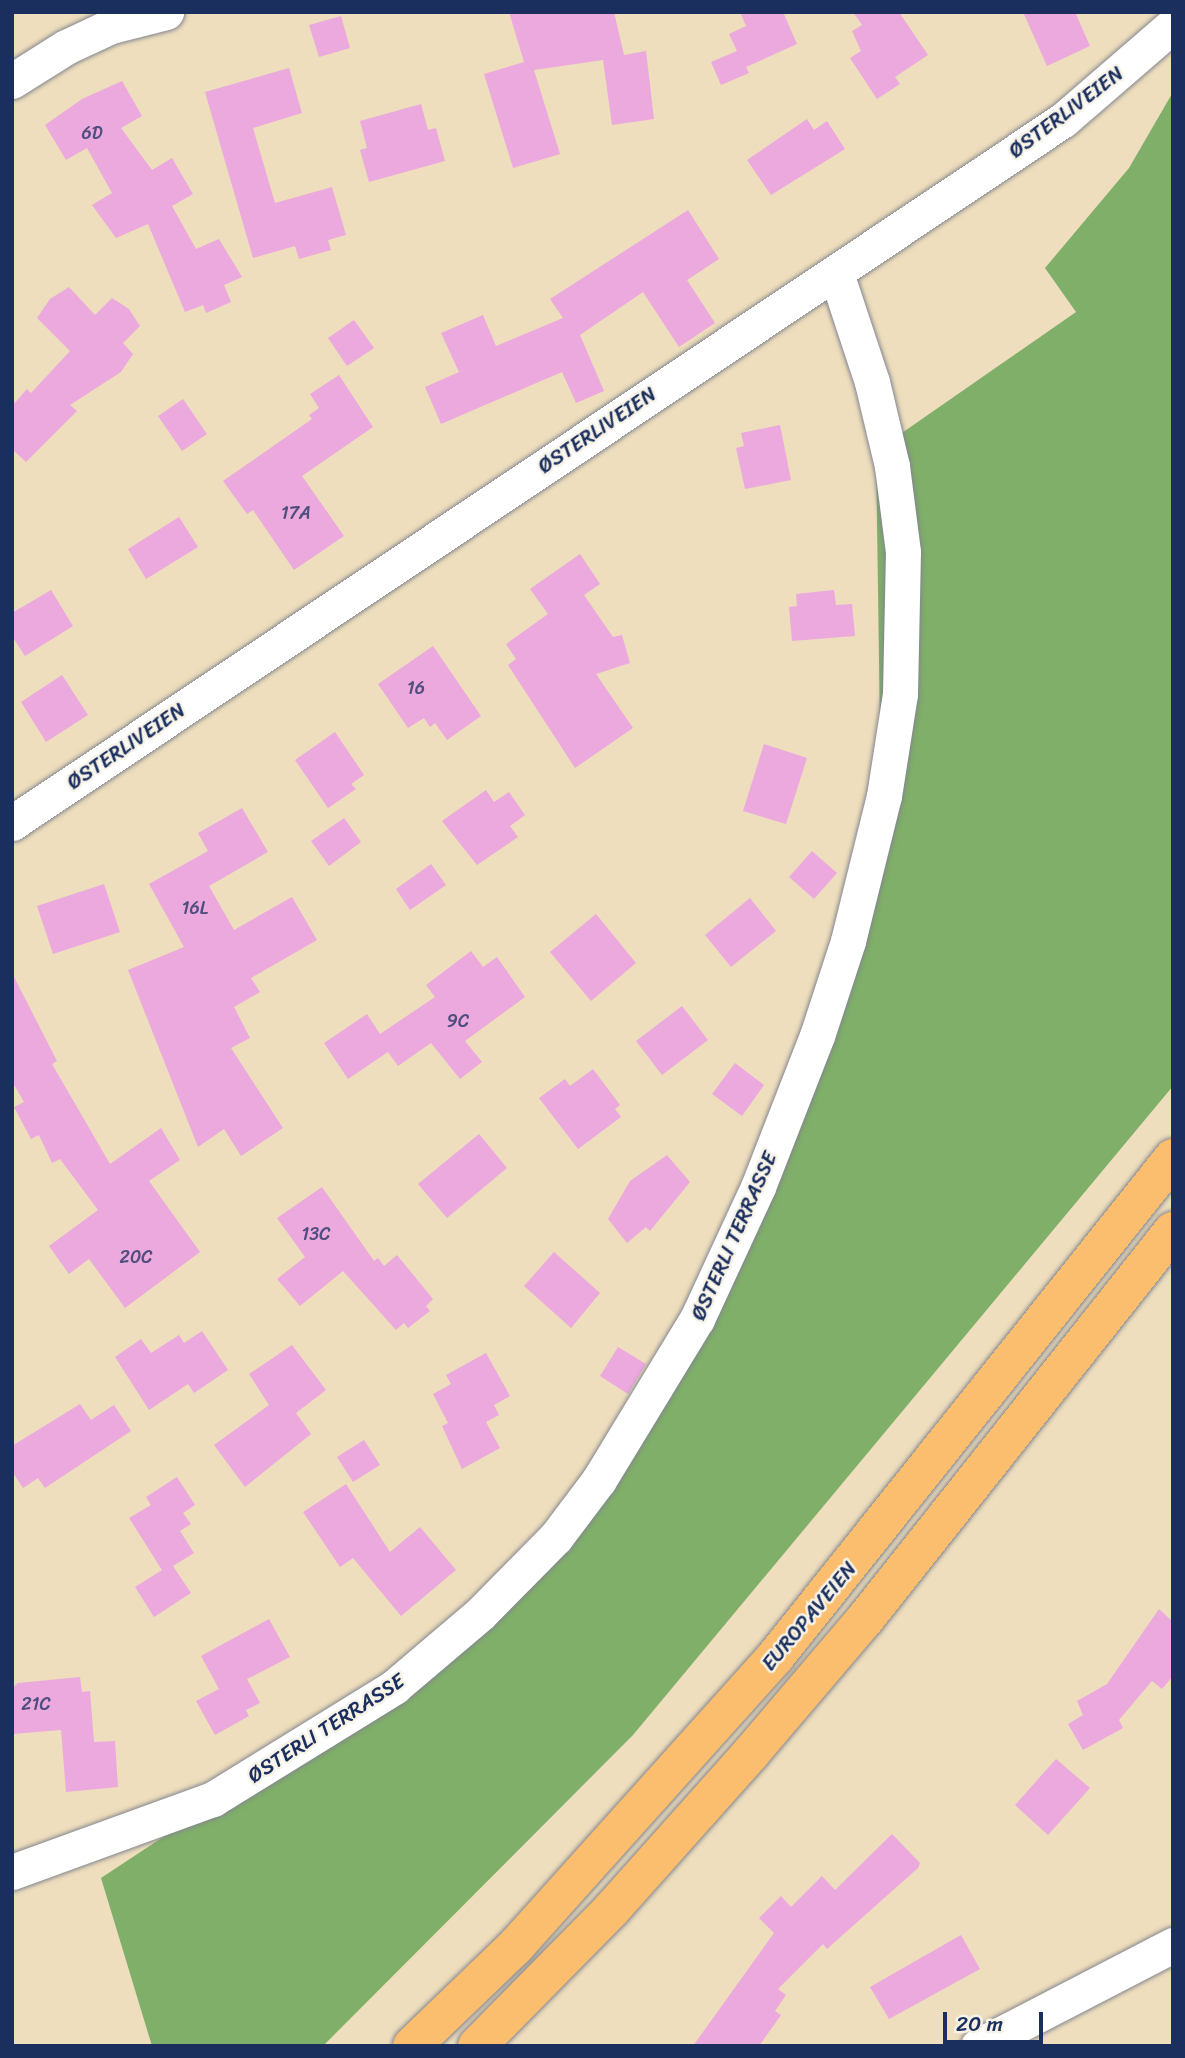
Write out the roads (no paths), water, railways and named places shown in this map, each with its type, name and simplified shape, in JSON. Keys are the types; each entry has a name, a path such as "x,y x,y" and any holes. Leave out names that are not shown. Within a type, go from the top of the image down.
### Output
{"highway":[{"name":"EUROPAVEIEN","path":"412,2046 515,1947 776,1656 1173,1158"},
{"path":"477,2046 612,1909 751,1754 951,1512 1173,1230"}],"street":[{"path":"12,81 66,47 111,26 166,12"},
{"name":"ØSTERLIVEIEN","path":"12,823 1063,120 1173,25"},
{"name":"ØSTERLI TERRASSE","path":"12,1872 213,1799 394,1687 480,1614 556,1537 598,1480 697,1319 758,1187 837,976 882,808 900,694 903,552 892,466 872,382 836,273"},
{"path":"978,2046 1173,1945"}]}
